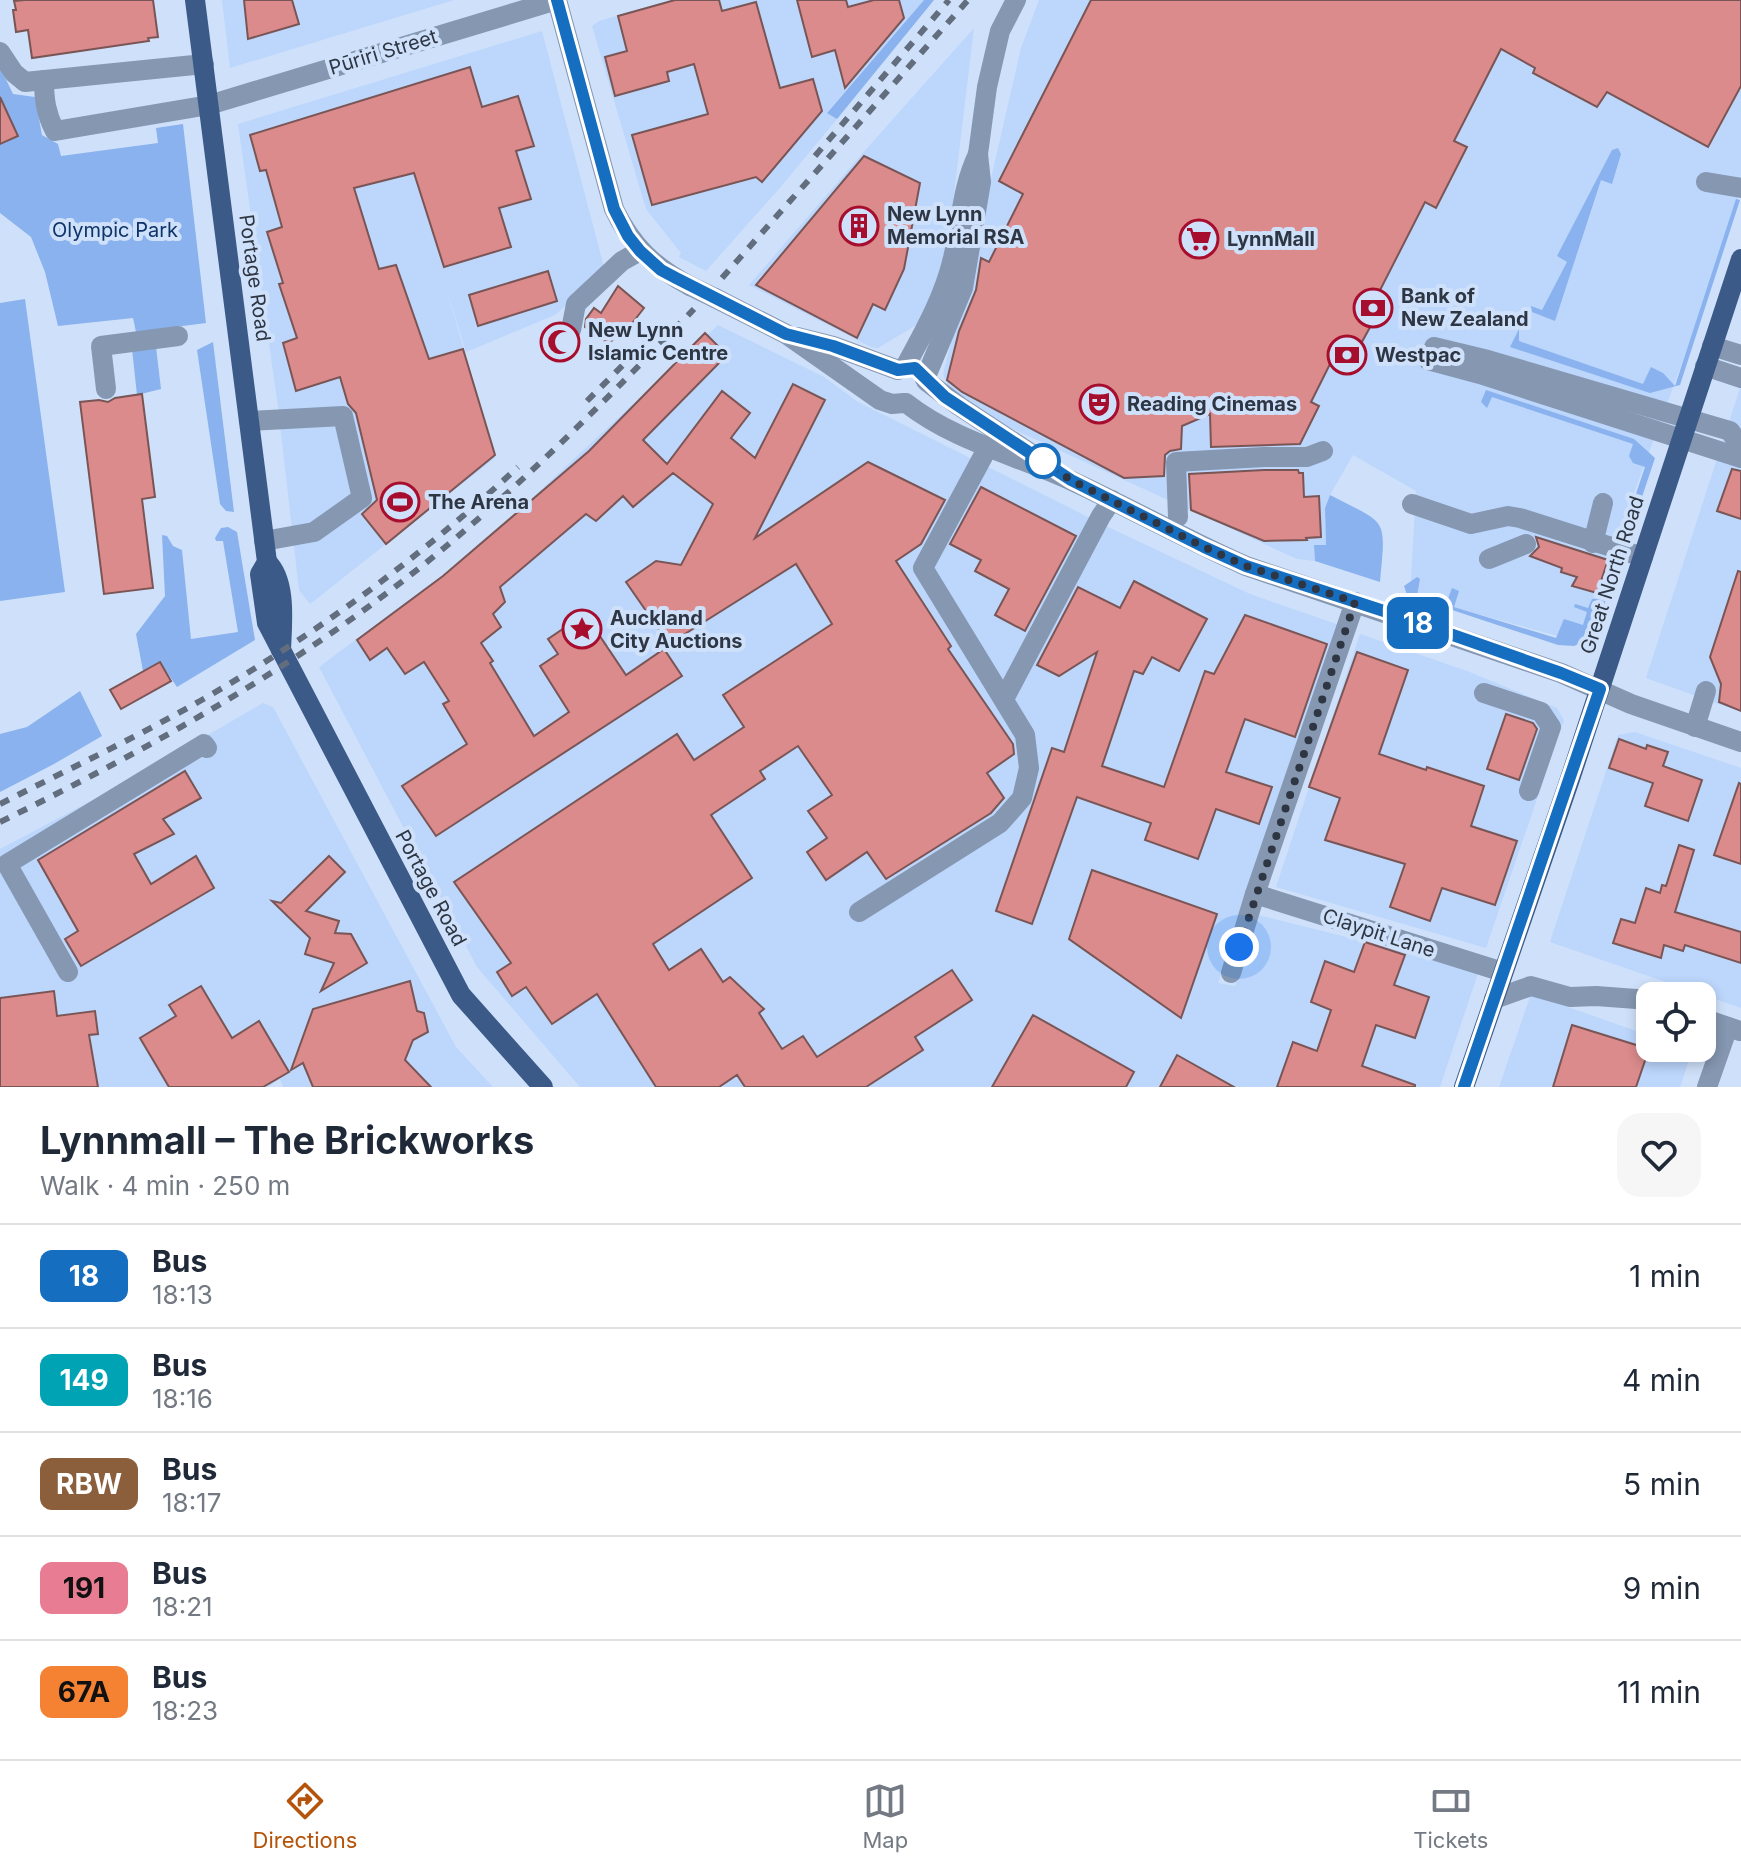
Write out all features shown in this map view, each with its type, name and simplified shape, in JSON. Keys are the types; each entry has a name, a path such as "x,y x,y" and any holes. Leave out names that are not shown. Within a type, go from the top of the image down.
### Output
{"main road":[{"name":"Portage Road","path":"195,0 264,541 267,562 276,570 282,615 281,651 461,995 543,1087"},
{"name":"Great North Road","path":"1464,1087 1600,689 1741,259"}],"street":[{"path":"557,0 614,209 640,251 661,270 786,334 880,400 892,404 922,397 926,389 925,380 958,291 954,256 966,180 978,154 997,42 1016,0"},
{"name":"Pūriri Street","path":"34,81 55,131 209,105 557,0"},
{"path":"0,52 14,73 34,81 204,64"},
{"path":"1706,182 1741,188"},
{"path":"571,330 576,304 622,261 640,251"},
{"path":"958,291 891,380 890,388 896,399 922,415 988,447 1071,480 1246,566 1561,673 1631,704 1741,742"},
{"path":"786,334 902,369 915,368 925,380 959,406 1071,480"},
{"path":"106,389 101,346 178,336"},
{"path":"1741,447 1730,431 1502,364 1431,353 1480,374 1741,458"},
{"path":"1708,356 1741,355"},
{"path":"1708,356 1741,378"},
{"path":"249,421 343,416 362,498 314,532 264,541"},
{"path":"859,912 1000,823 1022,798 1029,768 1025,735 923,568 988,447"},
{"path":"1178,517 1176,462 1307,457 1323,451"},
{"path":"1004,699 1112,500"},
{"path":"1593,543 1603,503"},
{"path":"1412,504 1471,524 1508,516 1643,557"},
{"path":"1461,536 1487,532 1508,516"},
{"path":"1489,559 1526,544"},
{"path":"1231,973 1355,602"},
{"path":"1695,727 1706,691"},
{"path":"1484,693 1541,712 1551,727 1529,791"},
{"path":"68,972 7,864 204,744 207,748"},
{"name":"Claypit Lane","path":"1255,894 1503,972"},
{"path":"1494,999 1531,986 1570,997 1636,999"},
{"path":"1707,1087 1734,1030"}],"shaded area":[{"path":"222,0 454,0 230,68"},
{"path":"670,0 924,0 827,112 837,119 706,271 679,257 681,253 646,209 592,26 599,21"},
{"path":"1039,0 1741,0 1741,189 1699,317 1579,642 1410,595 1416,491 1353,455 1325,507 1326,545 1314,545 1315,561 1297,559 991,419 948,387 943,374 1021,48"},
{"path":"974,28 952,210 941,271 918,324 878,348 871,347 749,285 861,155"},
{"path":"542,31 605,271 555,315 466,352 445,284 495,458 310,604 299,590 278,407 238,124"},
{"path":"718,325 824,377 858,402 1104,525 1250,594 1342,626 1218,983 1235,986 1258,915 1479,970 1440,1087 580,1087 477,967 319,667 444,574 518,511"},
{"path":"1741,385 1741,712 1646,678"},
{"path":"1360,634 1467,671 1557,708 1564,720 1486,948 1276,887"},
{"path":"263,703 273,707 456,1047 493,1087 283,1087 280,1079 268,1087 0,1087 0,849 138,776"},
{"path":"1635,732 1741,768 1741,1008 1716,999 1716,982 1666,982 1550,942 1618,735"},
{"path":"1531,994 1636,1031 1636,1062 1688,1062 1680,1087 1499,1087"}],"green space":[{"path":"924,0 934,0 837,119 827,113"},
{"name":"Olympic Park","path":"0,67 13,94 35,97 42,135 58,144 61,156 158,143 156,128 183,124 206,323 136,332 133,318 58,326 45,272 31,237 0,213"},
{"path":"1618,148 1621,154 1612,184 1601,180 1555,321 1532,312 1531,306 1542,310 1567,262 1557,256 1612,150"},
{"path":"1736,199 1740,200 1680,385 1650,393 1510,347 1519,329 1519,341 1643,384 1651,367 1663,373 1675,386"},
{"path":"25,299 65,592 0,601 0,303"},
{"path":"213,342 234,512 226,511 220,504 197,350"},
{"path":"156,347 161,389 137,395 132,349"},
{"path":"1486,390 1634,439 1655,458 1625,548 1620,541 1645,467 1633,463 1629,456 1633,444 1492,397 1487,408 1481,402"},
{"path":"1330,495 1373,518 1379,525 1383,545 1380,582 1315,561 1314,545 1326,545 1325,508"},
{"path":"228,527 237,532 255,640 177,687 160,662 143,671 136,634 165,596 162,535 182,550 191,639 238,632 223,541 216,541 215,538 221,528"},
{"path":"1417,577 1420,579 1417,596 1446,604 1452,588 1459,591 1454,607 1556,638 1564,619 1583,625 1587,612 1574,607 1575,604 1588,608 1592,599 1607,598 1591,638 1574,646 1558,645 1407,595 1404,586"},
{"path":"80,691 102,736 0,792 0,734 27,727"}],"building":[{"path":"153,0 158,37 148,38 149,41 32,58 28,30 16,32 13,10 16,10 14,1"},
{"path":"244,0 292,0 299,24 248,39"},
{"path":"675,0 719,0 722,11 756,2 780,88 813,79 822,111 762,182 756,177 652,205 632,135 708,114 694,64 667,72 669,81 615,96 605,57 627,51 618,16"},
{"path":"797,0 846,0 848,7 874,0 899,0 904,18 845,88 835,50 812,57"},
{"name":"LynnMall","path":"1091,0 1741,0 1741,86 1708,147 1607,92 1597,107 1533,73 1535,68 1501,49 1454,141 1467,147 1436,208 1425,202 1376,298 1381,302 1374,320 1347,369 1332,360 1311,402 1319,406 1300,444 1211,447 1210,414 1182,426 1181,449 1165,455 1164,476 1124,478 962,392 947,380 959,331 976,290 981,258 989,262 1023,194 999,181"},
{"path":"470,67 482,107 518,96 534,146 516,151 531,199 499,208 511,247 444,267 414,173 354,188 379,269 396,265 429,359 463,349 495,455 386,544 362,514 377,500 356,413 348,404 340,377 296,391 283,343 297,338 279,284 283,283 267,232 282,227 266,170 260,171 250,135"},
{"path":"0,97 18,136 0,144"},
{"name":"New Lynn Memorial RSA","path":"864,156 920,183 904,269 885,310 873,304 857,338 756,285"},
{"path":"548,271 557,301 478,326 469,295"},
{"path":"618,286 644,308 630,326 626,324 609,344 585,327 586,319 594,308 601,313"},
{"path":"705,333 727,355 643,440 667,464 722,391 750,413 731,438 755,458 793,384 825,400 755,538 868,462 945,500 921,544 896,561 951,646 948,649 1013,744 1014,754 987,773 1004,798 991,813 886,879 867,852 826,880 807,852 827,838 808,811 832,795 798,746 760,771 765,779 711,815 752,878 653,944 669,970 701,949 723,982 730,977 764,1009 759,1013 782,1049 803,1036 817,1057 952,970 972,1000 915,1037 923,1050 866,1087 745,1087 737,1075 719,1087 656,1087 597,994 552,1024 526,987 512,996 497,972 511,963 454,882 677,734 694,760 744,727 723,695 832,624 796,564 669,644 626,582 656,561 681,565 713,504 673,473 633,507 623,496 596,521 586,514 500,587 505,602 493,614 501,627 481,643 493,661 490,663 534,736 569,712 540,666 558,654 548,639 585,614 626,675 664,649 682,676 436,836 402,786 467,744 443,704 449,701 424,662 405,674 387,648 370,660 357,640 443,576 589,451"},
{"path":"142,394 155,497 142,499 153,588 104,594 80,402 108,402"},
{"path":"1732,469 1741,471 1741,519 1717,511"},
{"path":"1298,470 1303,473 1304,497 1319,496 1321,537 1264,541 1191,510 1189,474"},
{"path":"981,487 1076,536 1025,631 995,615 1009,589 975,571 981,560 950,544"},
{"path":"1536,537 1608,560 1597,593 1572,586 1577,577 1530,556 1539,547"},
{"path":"1738,571 1741,572 1741,711 1719,702 1721,684 1710,657"},
{"path":"1134,581 1207,619 1179,671 1152,657 1143,674 1134,671 1102,766 1164,787 1205,671 1214,674 1245,615 1327,644 1295,737 1245,719 1226,772 1272,787 1259,824 1216,809 1198,859 1145,840 1151,823 1077,797 1032,924 996,911 1052,748 1064,752 1097,652 1059,676 1037,665 1078,587 1120,608"},
{"path":"1357,652 1408,670 1379,754 1484,786 1471,826 1517,841 1495,905 1442,888 1430,921 1390,907 1405,864 1325,840 1340,798 1309,787"},
{"path":"160,662 171,681 121,709 110,690"},
{"path":"1506,714 1533,723 1537,729 1519,780 1487,769"},
{"path":"1619,739 1646,749 1647,745 1668,752 1663,766 1702,780 1688,821 1645,806 1653,783 1609,768"},
{"path":"185,771 201,798 163,819 174,834 134,854 151,884 196,856 214,888 81,966 65,939 78,931 38,860"},
{"path":"1741,784 1741,864 1714,855"},
{"path":"1679,845 1694,850 1675,912 1741,932 1741,963 1685,945 1683,951 1664,945 1661,958 1613,943 1621,919 1635,923 1646,888 1660,893 1662,885 1666,886"},
{"path":"329,856 345,872 306,911 339,921 335,933 351,934 367,963 321,991 334,963 305,954 310,938 272,901 281,903"},
{"path":"1092,870 1217,914 1181,1018 1069,939"},
{"path":"1365,942 1405,955 1394,985 1429,997 1415,1038 1376,1025 1362,1066 1415,1087 1277,1087 1293,1042 1317,1051 1331,1010 1311,1002 1325,961 1354,972"},
{"path":"410,981 417,1011 424,1013 428,1032 413,1040 405,1060 431,1087 313,1087 303,1063 291,1070 313,1009"},
{"path":"201,986 232,1038 259,1021 289,1072 263,1087 169,1087 140,1038 176,1016 169,1005"},
{"path":"54,991 57,1016 95,1011 98,1034 89,1035 98,1087 0,1087 0,998"},
{"path":"1033,1015 1134,1072 1126,1087 992,1087"},
{"path":"1572,1025 1636,1045 1636,1062 1645,1062 1636,1087 1553,1087"},
{"path":"1177,1055 1234,1087 1160,1087"}],"railway":[{"path":"815,156 949,0"},
{"path":"722,278 968,0"},
{"path":"0,822 117,762 230,698 286,664 393,589 541,462 694,309"},
{"path":"587,401 647,341"},
{"path":"0,804 175,715 284,650 405,563 518,467"}],"bus line":[{"name":"18","path":"557,0 614,209 628,236 661,270 786,334 833,346 898,370 915,368 945,397 1071,480 1246,566 1321,589 1600,689 1464,1087"}],"place":[{"name":"New Lynn Memorial RSA","path":"859,226"},
{"name":"LynnMall","path":"1199,239"},
{"name":"Bank of New Zealand","path":"1373,308"},
{"name":"New Lynn Islamic Centre","path":"560,342"},
{"name":"Westpac","path":"1347,355"},
{"name":"Reading Cinemas","path":"1099,404"},
{"name":"The Arena","path":"400,502"},
{"name":"Auckland City Auctions","path":"582,629"}],"route":[{"path":"1043,461 1071,480 1246,566 1355,602 1239,947"}]}
